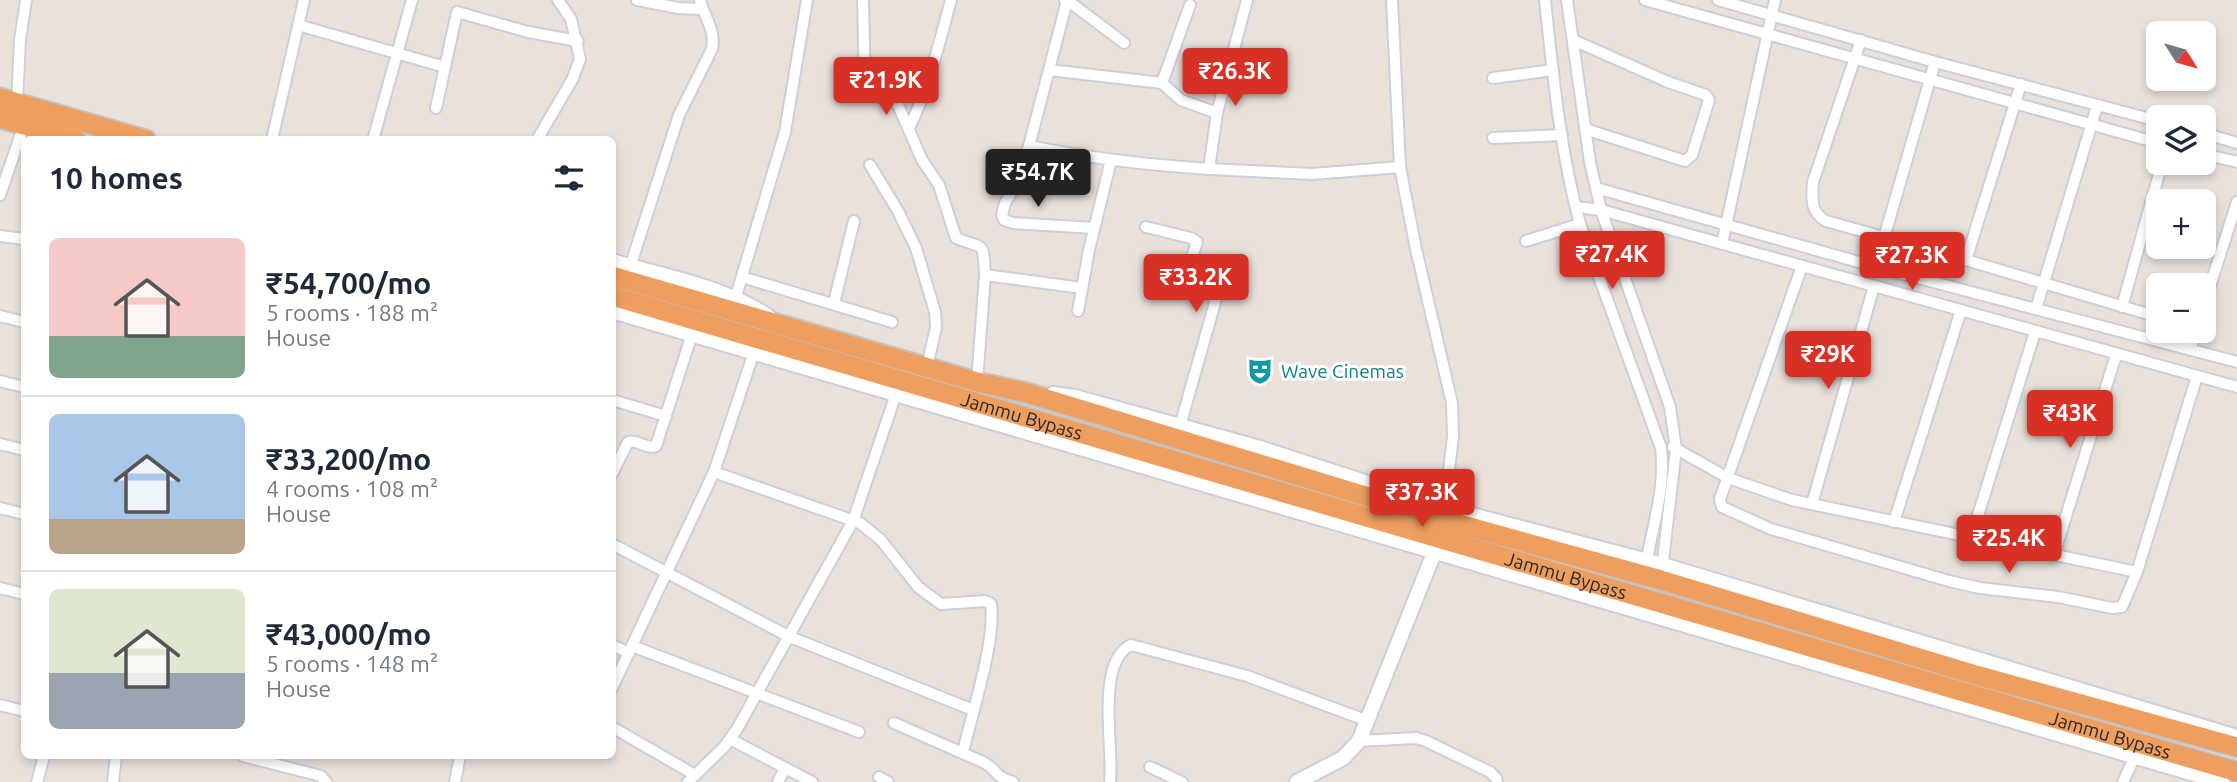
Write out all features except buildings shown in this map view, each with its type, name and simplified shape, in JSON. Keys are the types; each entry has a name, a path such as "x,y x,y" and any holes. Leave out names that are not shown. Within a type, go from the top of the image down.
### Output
{"highway":[{"path":"9,100 132,136"},
{"path":"0,118 62,136"},
{"name":"Jammu Bypass","path":"616,277 734,304 778,323 977,382 1027,393 1441,529 2237,772"},
{"name":"Jammu Bypass","path":"616,297 1441,529 1654,570 1976,675 2237,747"}],"street":[{"path":"9,100 26,0"},
{"path":"273,136 304,0"},
{"path":"374,136 412,0"},
{"path":"539,136 579,66 578,41 571,19 558,0"},
{"path":"630,267 679,115 712,49 711,27 701,5 678,8 637,0"},
{"path":"616,262 720,292 734,304 785,132 807,0"},
{"path":"863,0 865,91 896,102 922,160 939,185 956,238 979,244 983,249 985,275 977,382"},
{"path":"909,128 932,71 951,0"},
{"path":"1094,228 1013,223 1004,220 1002,215 1028,146 1066,0 1124,43"},
{"path":"1162,83 1191,3 1180,0"},
{"path":"1209,169 1217,113 1247,0"},
{"path":"1297,782 1343,758 1359,741 1368,722 1441,529 1453,436 1452,403 1400,167 1392,0"},
{"path":"1545,0 1562,135 1580,224 1658,438 1663,470 1656,524 1654,570"},
{"path":"1567,0 1595,188 1670,407 1676,449 1654,570"},
{"path":"1645,0 2146,139"},
{"path":"1718,0 2146,118"},
{"path":"1722,244 1775,0"},
{"path":"436,108 457,12 528,32 578,41"},
{"path":"299,25 445,67"},
{"path":"1573,40 1645,73 1706,94 1709,100 1692,155 1685,161 1585,129"},
{"path":"1861,40 1813,182 1814,212 1826,221 2146,314"},
{"path":"1884,238 1936,62"},
{"path":"1049,70 1162,83 1181,100 1217,113"},
{"path":"1493,78 1553,70"},
{"path":"1966,260 2021,83"},
{"path":"2036,309 2097,106"},
{"path":"0,195 24,125"},
{"path":"1493,138 1562,135"},
{"path":"2216,137 2237,143"},
{"path":"1028,146 1074,156 1209,169 1312,174 1400,167"},
{"path":"2216,157 2237,162"},
{"path":"1078,311 1111,160"},
{"path":"870,165 916,248 935,312 936,327 927,367"},
{"path":"2122,307 2159,175"},
{"path":"1595,188 2237,362"},
{"path":"2214,273 2237,202"},
{"path":"1576,207 1601,210 2237,387"},
{"path":"834,303 854,221"},
{"path":"1526,241 1580,224"},
{"path":"1146,227 1198,242 1189,267 1208,284 1216,299 1180,426"},
{"path":"0,236 21,239"},
{"path":"1802,266 1720,499 1722,507 1771,529 1949,581 2118,609 2127,601 2137,572 2197,376"},
{"path":"985,275 1082,288"},
{"path":"742,277 892,322"},
{"path":"1812,504 1874,286"},
{"path":"1894,522 1961,310"},
{"path":"616,312 896,394 1441,529 2222,782"},
{"path":"0,316 21,322"},
{"path":"1972,538 2035,332"},
{"path":"616,466 628,442 656,446 692,334"},
{"path":"2190,350 2192,343"},
{"path":"616,680 715,472 754,352"},
{"path":"2054,555 2116,355"},
{"path":"0,381 21,386"},
{"path":"1027,393 1061,394 1260,448 1441,529"},
{"path":"616,730 691,778 730,739 790,637 853,521 896,394"},
{"path":"616,401 667,416"},
{"path":"1658,438 1728,478 1812,504 2137,572"},
{"path":"0,444 21,449"},
{"path":"715,472 872,530 918,587 941,604 985,601 991,604 988,639 962,752"},
{"path":"0,508 21,513"},
{"path":"616,546 790,637 973,710"},
{"path":"1654,570 1746,592 2237,737"},
{"path":"0,588 21,593"},
{"path":"1110,782 1108,686 1117,662 1124,650 1131,645 1247,676 1368,722"},
{"path":"616,646 758,692 859,732"},
{"path":"0,705 21,710"},
{"path":"894,723 988,764 997,776 1013,782"},
{"path":"1359,741 1401,737 1426,741 1490,772 1497,782"},
{"path":"730,739 812,782"},
{"path":"2123,782 2135,756"},
{"path":"37,782 43,759"},
{"path":"113,782 116,759"},
{"path":"255,759 321,776 326,782"},
{"path":"455,782 459,759"},
{"path":"1150,767 1182,782"},
{"path":"778,782 785,768"}],"place":[{"name":"Wave Cinemas","path":"1260,371"}]}
